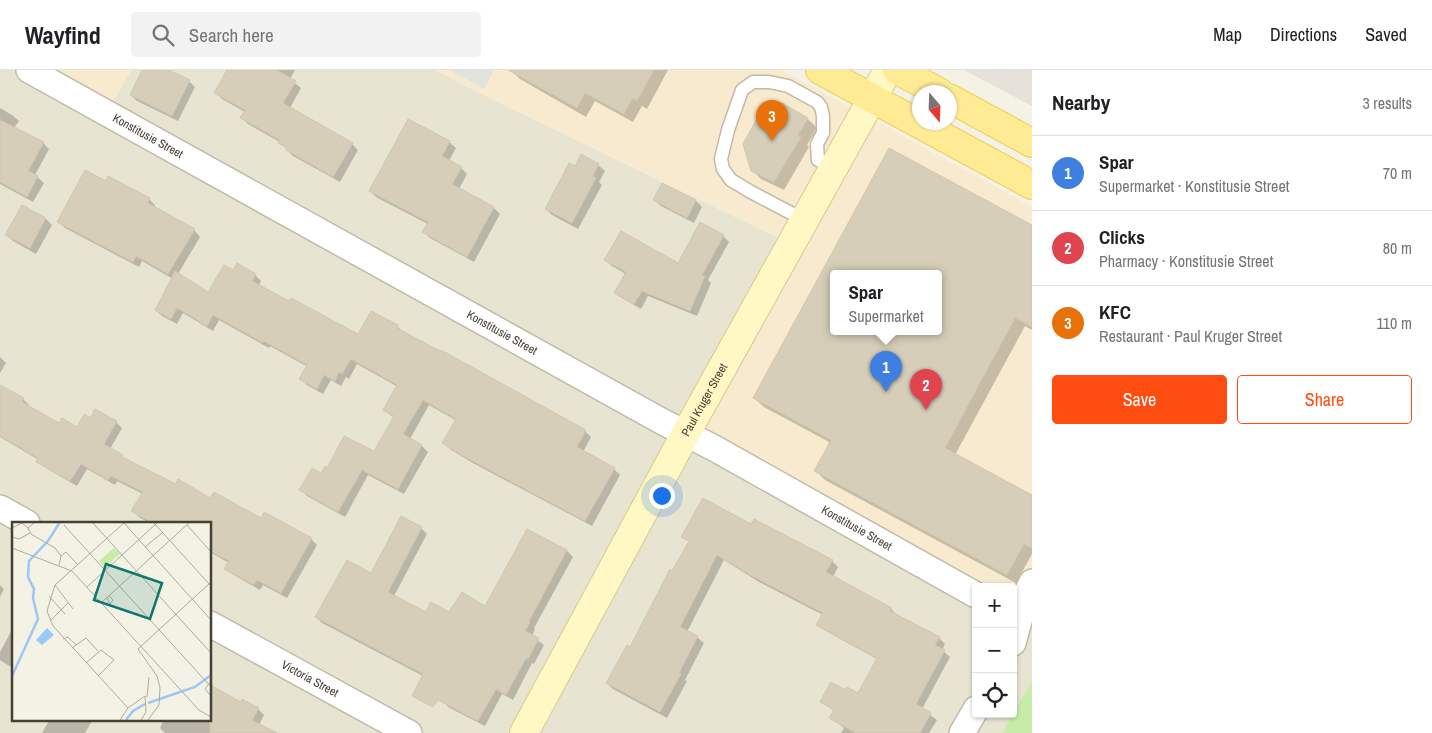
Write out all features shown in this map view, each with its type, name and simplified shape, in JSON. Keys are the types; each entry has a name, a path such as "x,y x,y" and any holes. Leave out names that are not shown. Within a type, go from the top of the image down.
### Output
{"main road":[{"path":"820,70 1032,185"},
{"path":"897,70 926,85"},
{"path":"957,102 1032,143"}],"street":[{"name":"Konstitusie Street","path":"30,70 972,593"},
{"name":"Paul Kruger Street","path":"524,733 686,434 888,70"},
{"path":"0,508 25,522"},
{"path":"1019,627 1027,592 1032,582"},
{"name":"Victoria Street","path":"211,625 409,733"},
{"path":"962,733 972,716"}],"lane":[{"path":"804,220 750,192 731,180 723,169 721,159 728,130 742,90 753,82 769,82 788,86 817,102 821,107 823,116 823,132 817,144 818,160 835,167"}],"shaded area":[{"path":"0,70 33,70 107,112 131,70 435,70 791,244 690,428 972,585 972,718 1017,718 1017,601 1032,591 1032,733 0,733"},
{"path":"33,70 131,70 108,112"},
{"path":"435,70 782,70 1032,207 1032,591 1017,601 1017,583 974,583 690,428 790,243"},
{"path":"449,70 494,70 484,89"},
{"path":"964,70 1032,70 1032,106"}],"green space":[{"path":"1032,681 1032,733 1002,733 1011,718 1017,718 1017,707"}],"building":[{"path":"142,70 169,70 190,80 172,116 130,95"},
{"path":"227,70 277,70 296,81 283,103 353,143 333,177 286,150 287,148 278,143 280,140 240,118 245,110 214,93"},
{"path":"508,70 654,70 637,101 633,98 624,114 585,93 577,108"},
{"path":"782,103 808,118 798,135 801,137 774,182 751,171 743,144 765,104 778,111"},
{"path":"408,119 450,141 442,156 462,167 452,184 494,207 467,257 422,232 428,222 369,191"},
{"path":"0,120 44,142 28,171 38,176 27,197 0,182"},
{"path":"889,148 1032,225 1032,327 1015,318 945,448 1032,495 1032,548 1024,544 1007,575 814,471 831,440 753,398"},
{"path":"581,154 599,164 593,176 596,178 572,223 545,209 569,163 575,166"},
{"path":"85,170 106,181 108,176 150,198 148,203 195,229 168,274 136,256 133,262 57,222"},
{"path":"662,183 696,200 687,218 653,200"},
{"path":"22,205 46,218 30,248 5,235"},
{"path":"700,222 724,235 702,275 705,276 690,311 642,291 634,304 614,293 626,272 604,260 621,231 678,263"},
{"path":"237,263 256,274 252,281 289,301 291,298 358,334 371,311 398,325 397,328 441,350 586,430 577,447 615,468 585,521 442,443 456,419 423,400 403,434 422,445 398,489 362,470 338,512 299,490 312,468 321,473 325,466 327,468 344,436 374,451 394,416 383,410 397,385 351,359 342,374 339,372 335,381 324,375 317,389 299,379 307,365 213,315 207,326 177,308 171,319 155,310 175,271 208,292 224,265 233,270"},
{"path":"0,385 24,398 22,402 59,423 62,418 77,427 84,414 90,418 95,409 117,421 104,444 123,455 122,457 176,484 178,479 210,498 214,492 261,518 264,512 312,538 281,593 257,580 254,585 224,569 229,561 211,552 211,522 150,522 131,511 143,492 111,476 108,480 81,464 70,481 36,462 38,458 0,436"},
{"path":"703,498 751,524 754,519 833,560 826,572 892,608 890,611 940,637 935,645 945,650 916,704 931,713 920,733 856,733 829,718 834,710 820,702 831,682 846,690 847,687 858,693 877,658 816,625 823,613 752,576 717,555 680,627 698,636 679,673 681,674 660,712 606,683 627,645 630,647 670,569 672,571 689,541 681,537"},
{"path":"401,516 422,527 388,592 426,612 431,602 449,612 462,592 485,606 527,529 567,550 525,631 539,638 506,695 496,689 478,721 438,700 433,707 412,696 423,674 315,617 347,560 371,573"},
{"path":"211,686 241,702 242,699 259,708 252,720 277,733 210,733"}],"place":[{"name":"KFC","path":"772,141"},
{"name":"Spar","path":"886,392"},
{"name":"Clicks","path":"926,410"}]}
